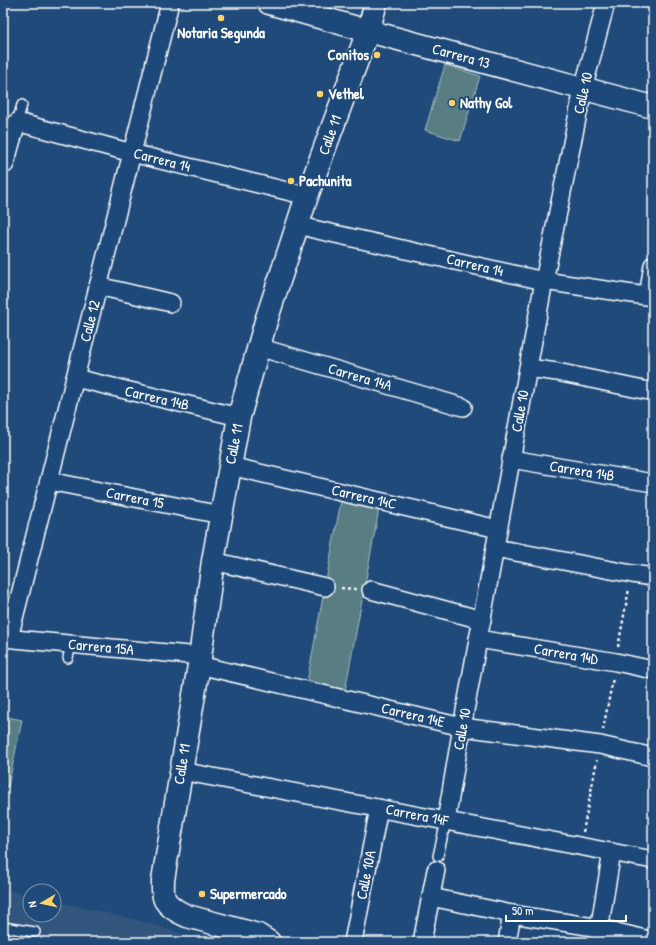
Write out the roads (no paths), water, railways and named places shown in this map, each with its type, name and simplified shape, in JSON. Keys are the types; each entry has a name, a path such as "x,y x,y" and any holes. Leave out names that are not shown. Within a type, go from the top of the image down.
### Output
{"street":[{"name":"Calle 12","path":"6,638 49,481 170,3"},
{"name":"Carrera 13","path":"269,3 653,107"},
{"name":"Calle 11","path":"268,942 258,935 187,916 178,912 166,901 163,892 163,880 199,661 213,561 239,417 258,348 307,196 368,31 376,3"},
{"name":"Calle 10","path":"446,821 544,281 583,89 606,3"},
{"name":"Carrera 14","path":"17,122 132,153 307,196"},
{"path":"4,164 17,122"},
{"name":"Carrera 14","path":"298,224 313,229 544,281 650,297"},
{"path":"650,297 653,264"},
{"path":"98,286 171,302"},
{"name":"Carrera 14A","path":"258,348 463,407"},
{"path":"528,368 557,372 653,392"},
{"name":"Carrera 14B","path":"75,378 239,417"},
{"name":"Carrera 14B","path":"511,460 653,483"},
{"name":"Carrera 14C","path":"230,466 498,529"},
{"name":"Carrera 15","path":"49,481 221,515"},
{"path":"495,548 653,577"},
{"path":"213,561 325,587"},
{"path":"370,590 482,620"},
{"name":"Carrera 15A","path":"6,638 70,651 199,661"},
{"name":"Carrera 14D","path":"478,639 616,662 653,670"},
{"name":"Carrera 14E","path":"199,661 462,727 600,745 653,757"},
{"name":"Carrera 14F","path":"181,771 653,860"},
{"name":"Calle 10A","path":"353,942 379,808"},
{"path":"598,935 612,852"},
{"path":"422,942 437,863"},
{"path":"431,897 512,914 598,935 653,941"},
{"path":"507,942 512,914"}],"lane":[{"path":"17,122 22,105"},
{"path":"437,863 446,821"},
{"path":"3,927 36,932"}],"place":[{"name":"Notaria Segunda","path":"221,18"},
{"name":"Conitos","path":"377,55"},
{"name":"Vethel","path":"320,94"},
{"name":"Nathy Gol","path":"452,103"},
{"name":"Pachunita","path":"291,181"},
{"name":"Supermercado","path":"202,894"}]}
